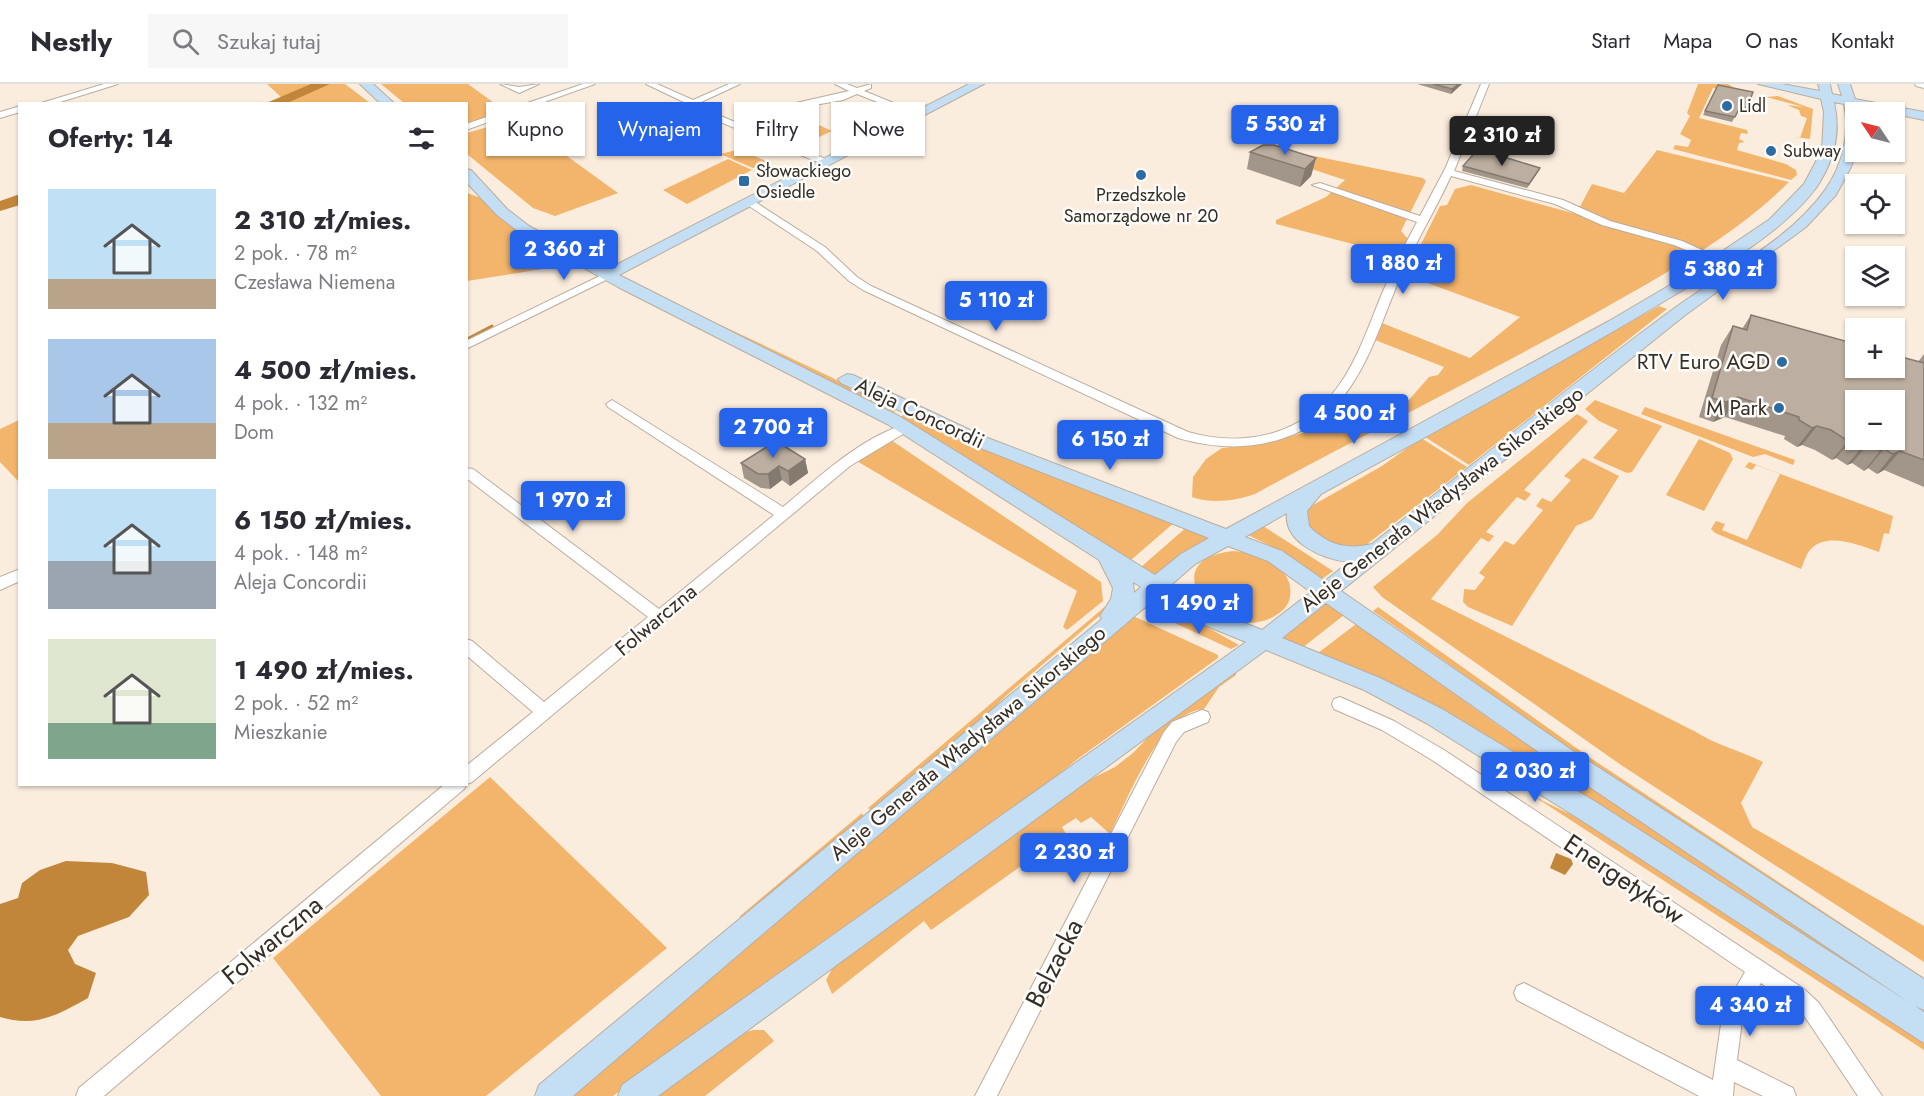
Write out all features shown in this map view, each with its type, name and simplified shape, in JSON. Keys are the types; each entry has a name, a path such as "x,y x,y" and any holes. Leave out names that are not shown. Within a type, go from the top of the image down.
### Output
{"main road":[{"path":"366,84 387,102"},
{"path":"1764,84 1826,91 1846,102"},
{"name":"Aleje Generała Władysława Sikorskiego","path":"1844,84 1849,102"},
{"path":"925,112 973,85"},
{"name":"Aleje Generała Władysława Sikorskiego","path":"550,1096 1199,550 1615,324 1719,260 1775,222 1815,180 1829,150 1826,91"},
{"path":"1905,114 1924,117"},
{"path":"468,173 532,223 614,272 837,156"},
{"name":"Aleje Generała Władysława Sikorskiego","path":"633,1096 1264,640 1327,592 1680,312 1799,226 1831,192 1846,162"},
{"name":"Aleja Concordii","path":"614,272 907,428 1100,552 1209,618 1372,684 1434,716 1590,812 1924,1029"},
{"name":"Aleja Concordii","path":"614,272 949,429 1275,556 1565,758 1924,996"},
{"path":"1320,485 1298,510 1296,521 1300,530 1315,542 1337,553 1363,554 1379,549"},
{"path":"1100,552 1122,578 1125,588 1121,602 1100,631"}],"street":[{"path":"49,102 114,84"},
{"path":"504,84 518,90 533,84"},
{"path":"650,84 691,102"},
{"path":"695,102 736,84"},
{"path":"839,84 885,102"},
{"path":"748,202 821,249 860,284 966,335 1183,435 1217,443 1258,441 1303,429 1338,400 1347,387 1422,220 1448,172 1485,84"},
{"path":"1919,84 1924,85"},
{"path":"468,126 583,85"},
{"path":"816,102 843,97 868,86"},
{"path":"0,115 18,110"},
{"path":"810,156 825,162"},
{"path":"1448,172 1559,202 1606,223 1678,243 1719,260"},
{"path":"1317,185 1422,220"},
{"path":"468,345 614,272"},
{"path":"612,404 783,514"},
{"name":"Folwarczna","path":"468,775 845,463 888,436 907,428"},
{"path":"468,472 659,617"},
{"path":"0,584 18,575"},
{"path":"468,647 544,712"},
{"name":"Energetyków","path":"1340,704 1354,709 1411,740 1499,795 1805,1003 1872,1096"},
{"name":"Belzacka","path":"986,1096 1170,737 1178,727 1203,717"},
{"name":"Folwarczna","path":"87,1096 456,786"},
{"path":"1524,993 1721,1096 1736,1003 1758,969"},
{"path":"1726,1066 1785,1096"}],"shaded area":[{"path":"267,84 320,84 282,98"},
{"path":"329,84 345,84 369,102 279,102"},
{"path":"381,84 468,84 493,102 486,102 486,118 468,125 468,102 403,102"},
{"path":"1698,84 1728,84 1745,95 1713,88 1699,118 1747,130 1748,134 1741,133 1739,139 1745,142 1739,143 1737,150 1786,164 1796,170 1797,175 1791,180 1673,149 1675,145 1688,147 1691,140 1680,134 1690,116 1687,113"},
{"path":"1778,96 1813,109 1810,139 1800,138 1807,118 1801,116 1799,110 1787,105 1804,107 1766,97"},
{"path":"819,125 831,131 819,137"},
{"path":"486,127 486,156 567,156 618,193 555,216 533,208 468,155 468,133"},
{"path":"1657,150 1789,182 1768,202 1721,238 1671,270 1511,359 1255,494 1223,501 1192,497 1193,477 1206,459 1222,448 1271,442 1309,431 1344,401 1385,418 1391,412 1401,409 1429,377 1438,375 1444,367 1375,340 1382,323 1470,358 1520,317 1403,274 1407,272 1440,206 1447,205 1455,189 1471,185 1576,214 1592,184 1624,193"},
{"path":"734,151 734,156 754,156 766,161 772,160 753,168 722,154"},
{"path":"1259,152 1309,155 1423,178 1426,181 1401,231 1408,239 1402,251 1368,248 1276,224 1276,220 1326,197 1345,180"},
{"path":"728,159 752,170 687,204 663,190"},
{"path":"468,193 481,198 501,217 583,264 577,267 564,260 555,267 468,281"},
{"path":"633,283 831,377 897,409 892,414"},
{"path":"1659,306 1667,309 1469,465 1425,437"},
{"path":"1595,400 1662,426 1632,472 1627,473 1593,458 1618,430 1599,421 1585,409"},
{"path":"1645,407 1795,460 1793,465 1765,454 1753,457 1641,414"},
{"path":"906,413 1176,521 1131,560 899,418"},
{"path":"1577,414 1588,421 1524,490 1531,494 1525,501 1517,497 1486,532 1494,536 1489,542 1481,538 1431,599 1712,741 1763,762 1741,803 1752,827 1924,926 1924,962 1621,765 1382,597 1373,587 1437,535 1467,503"},
{"path":"18,420 18,481 0,462 0,429"},
{"path":"888,438 1101,582 1103,601 1067,630 1063,627 1077,591 855,460"},
{"path":"1421,438 1467,467 1358,550 1317,539 1302,518 1306,509 1382,466"},
{"path":"1699,439 1730,453 1733,459 1704,511 1666,495"},
{"path":"1583,458 1619,476 1592,519 1576,526 1512,626 1468,607 1463,602 1464,589 1475,590 1485,577 1479,573 1505,541 1514,545 1543,510 1536,506 1542,498 1551,502 1571,480 1564,476"},
{"path":"1749,462 1893,516 1889,534 1884,533 1879,552 1845,542 1827,541 1819,543 1810,550 1801,569 1715,533 1711,529 1716,521 1725,524 1722,530 1747,540 1780,474 1756,465 1752,470 1745,467"},
{"path":"1189,525 1213,535 1156,576 1141,567"},
{"path":"1263,526 1333,571 1322,579 1287,554 1248,535"},
{"path":"1235,551 1264,559 1281,570 1287,577 1290,596 1287,606 1273,617 1252,623 1232,620 1214,611 1201,598 1195,583 1197,568 1209,557"},
{"path":"1153,597 1239,645 1231,649 1140,607"},
{"path":"1327,603 1344,615 1302,648 1278,639"},
{"path":"1108,604 1112,605 1007,695 971,730 871,810 868,808"},
{"path":"1378,607 1589,757 1924,978 1924,989 1576,758 1526,718 1373,611"},
{"path":"1131,615 1218,655 1218,658 1079,758 1020,805 613,1096 565,1096"},
{"path":"1356,624 1505,730 1558,761 1924,1006 1924,1020 1318,653"},
{"path":"1236,671 1236,675 1219,687 1204,709 1188,713 1160,740 1136,779 1110,834 1091,817 1081,823 1076,818 1062,827 1066,834 931,930 924,921 832,994 826,980 836,962 1087,781 1115,767 1133,753 1156,729"},
{"path":"490,777 667,948 486,1096 381,1096 273,958"},
{"path":"1535,797 1596,827 1924,1038 1924,1050"},
{"path":"862,813 865,821 747,919 739,917"},
{"path":"1556,853 1571,859 1573,864 1565,875 1550,868"},
{"path":"66,861 112,863 146,872 149,895 129,917 78,936 68,950 75,964 96,973 88,998 46,1018 25,1021 0,1017 0,904 18,898 22,883 40,870"},
{"path":"753,1030 764,1030 774,1041 705,1096 654,1096 736,1035"}],"building":[{"path":"1433,84 1459,84 1452,89"},
{"name":"Lidl","path":"1718,85 1753,92 1747,108 1740,107 1735,117 1705,111"},
{"path":"1263,145 1274,145 1316,158 1305,169 1250,152"},
{"path":"1478,149 1540,168 1529,184 1463,166"},
{"path":"1751,315 1845,341 1845,378 1905,378 1905,358 1924,363 1924,460 1900,451 1893,454 1886,450 1905,450 1905,390 1845,390 1845,439 1831,430 1817,426 1812,428 1799,420 1799,417 1738,397 1726,402 1712,398 1733,326 1747,330"},
{"path":"776,441 805,459 788,471 779,466 768,474 758,474 741,463"}],"waterway":[{"path":"276,102 323,84"},
{"path":"0,206 18,200"},
{"path":"469,338 492,326"}],"place":[{"name":"Lidl","path":"1727,106"},
{"name":"Subway","path":"1771,151"},
{"name":"Przedszkole Samorządowe nr 20","path":"1141,175"},
{"name":"Słowackiego Osiedle","path":"744,181"},
{"name":"RTV Euro AGD","path":"1782,362"},
{"name":"M Park","path":"1779,408"}]}
